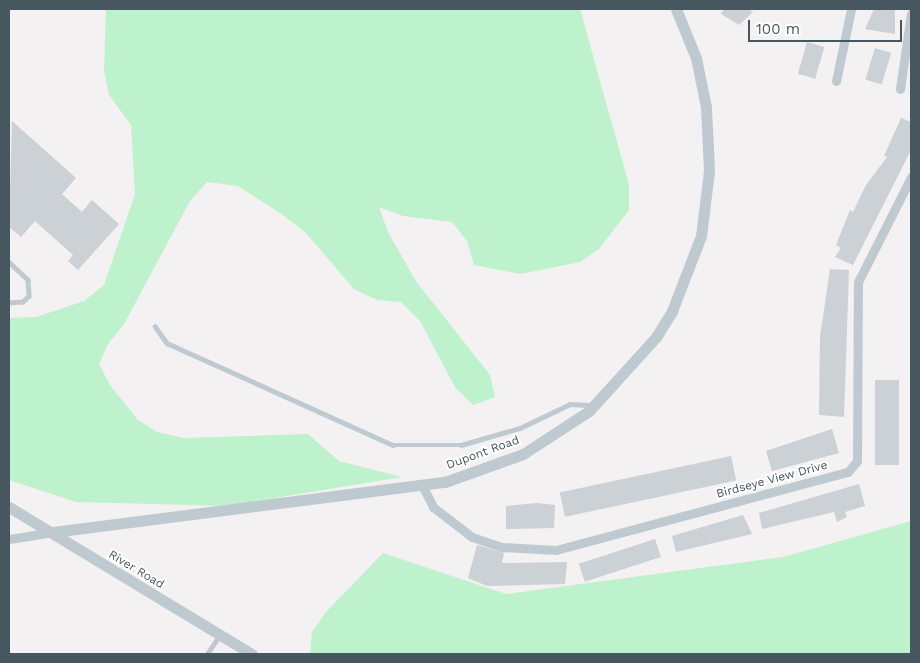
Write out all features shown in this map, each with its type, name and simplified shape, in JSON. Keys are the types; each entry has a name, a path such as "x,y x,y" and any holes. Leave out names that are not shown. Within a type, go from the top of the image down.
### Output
{"street":[{"name":"Dupont Road","path":"53,532 422,485 474,474 523,454 595,405 656,337 672,311 701,236 709,171 706,107 696,58 676,9"},
{"path":"836,81 851,9"},
{"path":"900,89 911,14"},
{"name":"Birdseye View Drive","path":"422,485 432,507 472,537 501,547 556,550 848,472 857,461 858,282 911,177"},
{"name":"River Road","path":"9,506 53,532 118,576 252,654"},
{"path":"9,540 53,532"}],"lane":[{"path":"9,262 28,280 29,296 23,302 9,303"},
{"path":"156,326 167,344 393,445 461,446 520,428 570,404 595,405"},
{"path":"208,654 220,635"}],"green space":[{"path":"106,9 580,9 629,185 629,210 599,249 580,262 521,274 474,265 467,241 452,222 403,216 379,207 388,232 415,280 490,375 495,397 473,405 455,387 420,321 401,302 377,300 354,289 305,232 283,215 238,186 207,182 190,201 124,324 108,344 99,364 110,385 138,420 157,432 184,438 308,434 339,461 402,477 227,506 76,502 9,480 9,318 36,317 84,301 104,285 135,194 131,125 109,95 104,71"},
{"path":"911,521 911,654 310,654 312,632 326,612 383,553 506,594 783,557"}],"building":[{"path":"724,9 748,9 753,12 739,25 721,14"},
{"path":"874,9 895,9 895,34 865,29"},
{"path":"807,42 824,47 815,79 798,74"},
{"path":"875,48 891,53 882,85 865,80"},
{"path":"901,118 911,122 911,150 853,265 835,257 841,248 836,245 850,210 853,212 866,185 887,157 884,156"},
{"path":"12,121 76,178 62,194 82,212 92,200 119,224 78,270 68,261 73,255 35,221 21,237 9,227"},
{"path":"830,269 849,270 844,417 819,415 820,337"},
{"path":"875,380 899,380 899,465 875,465"},
{"path":"832,429 839,453 772,471 766,451"},
{"path":"731,456 736,480 565,517 560,492"},
{"path":"859,484 865,506 845,512 847,517 837,522 834,512 762,529 759,513"},
{"path":"537,503 555,505 554,528 506,529 506,506"},
{"path":"743,515 752,534 676,552 672,536"},
{"path":"655,539 661,557 585,582 579,564"},
{"path":"477,545 504,553 502,563 567,562 565,584 487,586 468,578"}]}
